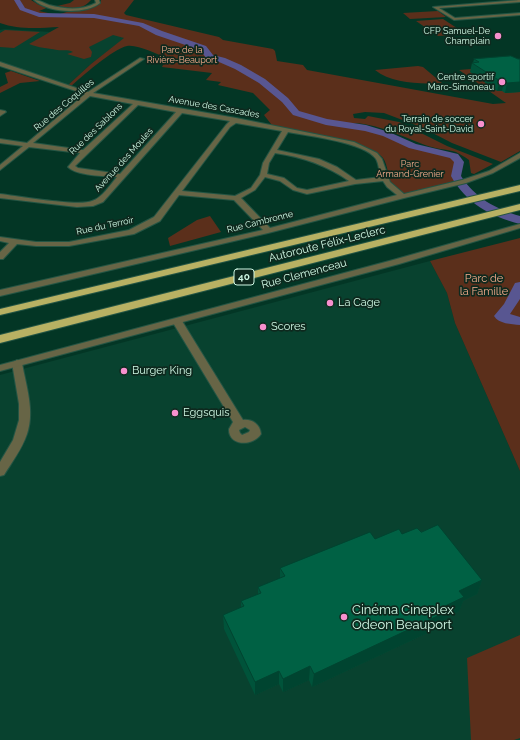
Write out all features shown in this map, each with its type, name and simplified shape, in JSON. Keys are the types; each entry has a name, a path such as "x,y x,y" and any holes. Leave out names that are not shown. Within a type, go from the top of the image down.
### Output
{"highway":[{"name":"Autoroute Félix-Leclerc","path":"0,312 464,200 520,188"},
{"name":"Autoroute Félix-Leclerc","path":"0,339 520,207"}],"street":[{"path":"36,0 43,4 74,10 89,8 98,3 97,0"},
{"path":"473,0 480,4"},
{"path":"520,0 435,7 454,19 520,14"},
{"name":"Rue des Coquilles","path":"0,168 89,94 142,59"},
{"name":"Avenue des Cascades","path":"0,64 52,83 89,94 335,139 364,148 374,153 379,160 384,179"},
{"name":"Rue des Sablons","path":"121,176 73,169 72,165 137,103"},
{"name":"Avenue des Moules","path":"0,196 86,205 93,204 100,200 181,110"},
{"name":"Rue du Terroir","path":"0,239 36,244 69,244 131,232 141,228 157,219 228,126 236,120"},
{"path":"177,193 236,198 253,189 263,175 266,163 286,130"},
{"path":"0,141 86,152"},
{"path":"273,151 295,154 324,162 355,182"},
{"name":"Rue Cambronne","path":"0,293 268,231 403,196 451,186 491,172 520,155"},
{"path":"263,175 282,179 295,189 307,192 355,182 384,179 389,187 403,196"},
{"path":"236,198 268,231"},
{"name":"Rue Clemenceau","path":"0,368 396,262 520,226"},
{"path":"0,256 15,241"},
{"path":"177,321 240,424"},
{"path":"0,472 17,443 23,429 25,418 17,363"}],"shaded area":[{"path":"60,27 106,30 125,38 91,64 66,87 0,64 0,30 50,32"},
{"path":"430,261 447,293 455,323 520,471 520,740 0,740 0,375"}],"green space":[{"path":"0,0 31,0 39,5 49,7 39,11 57,15 70,11 82,11 92,8 100,3 101,0 134,0 124,13 126,15 219,37 223,40 273,49 275,51 277,61 303,65 307,70 493,104 506,103 459,70 520,65 520,151 501,162 452,143 421,127 384,113 365,112 353,114 354,118 365,119 368,116 399,122 447,146 493,164 474,174 471,173 469,160 456,152 429,146 372,126 350,123 339,124 367,129 411,147 443,153 454,158 455,181 403,194 390,184 385,161 375,152 347,141 268,126 271,124 264,115 270,110 253,93 218,85 221,82 206,80 212,73 162,67 164,63 158,62 166,58 141,48 127,46 121,48 97,64 69,88 66,87 91,64 124,38 113,35 89,47 92,52 91,57 84,59 67,54 73,52 71,51 57,50 29,44 59,27 22,28 0,23"},
{"path":"74,0 91,0 84,6 76,8 57,6 70,3"},
{"path":"438,11 446,17 410,19 403,13"},
{"path":"443,19 466,34 438,36 416,21"},
{"path":"5,30 40,32 14,48 0,47 0,33"},
{"path":"418,66 423,67 442,83 398,81 382,75 375,70"},
{"path":"11,71 40,81 20,83 0,93 0,87 8,83 5,73"},
{"path":"210,216 221,232 170,246 168,238 197,220"},
{"name":"Parc de la Famille","path":"520,238 520,471 455,323 447,293 430,261"},
{"path":"520,635 520,738 514,740 471,740 467,658"}],"building":[{"path":"511,56 520,59 520,82 507,83 500,81 472,63 479,62 474,59"},
{"name":"Cinéma Cineplex Odeon Beauport","path":"438,525 482,580 459,591 464,597 443,607 446,612 314,674 310,666 283,679 279,671 255,682 223,615 244,606 241,601 261,593 258,587 285,576 280,568 370,532 375,539 399,529 402,534 417,528 421,532"}],"waterway":[{"path":"17,0 22,9 39,15 94,16 141,24 159,33 203,48 210,57 222,60 238,67 262,81 285,100 296,113 326,122 366,128 386,134 413,146 454,156 459,162 456,176 462,186 472,197 491,209 520,220"},
{"path":"520,286 510,305 501,316 511,320 520,321"}],"place":[{"name":"CFP Samuel-De Champlain","path":"498,36"},
{"name":"Centre sportif Marc-Simoneau","path":"502,82"},
{"name":"Terrain de soccer du Royal-Saint-David","path":"481,124"},
{"name":"La Cage","path":"330,303"},
{"name":"Scores","path":"263,327"},
{"name":"Burger King","path":"124,371"},
{"name":"Eggsquis","path":"175,413"},
{"name":"Cinéma Cineplex Odeon Beauport","path":"344,617"}],"park label":[{"name":"Parc de la Rivière-Beauport","path":"182,56"},
{"name":"Parc Armand-Grenier","path":"410,170"}]}
